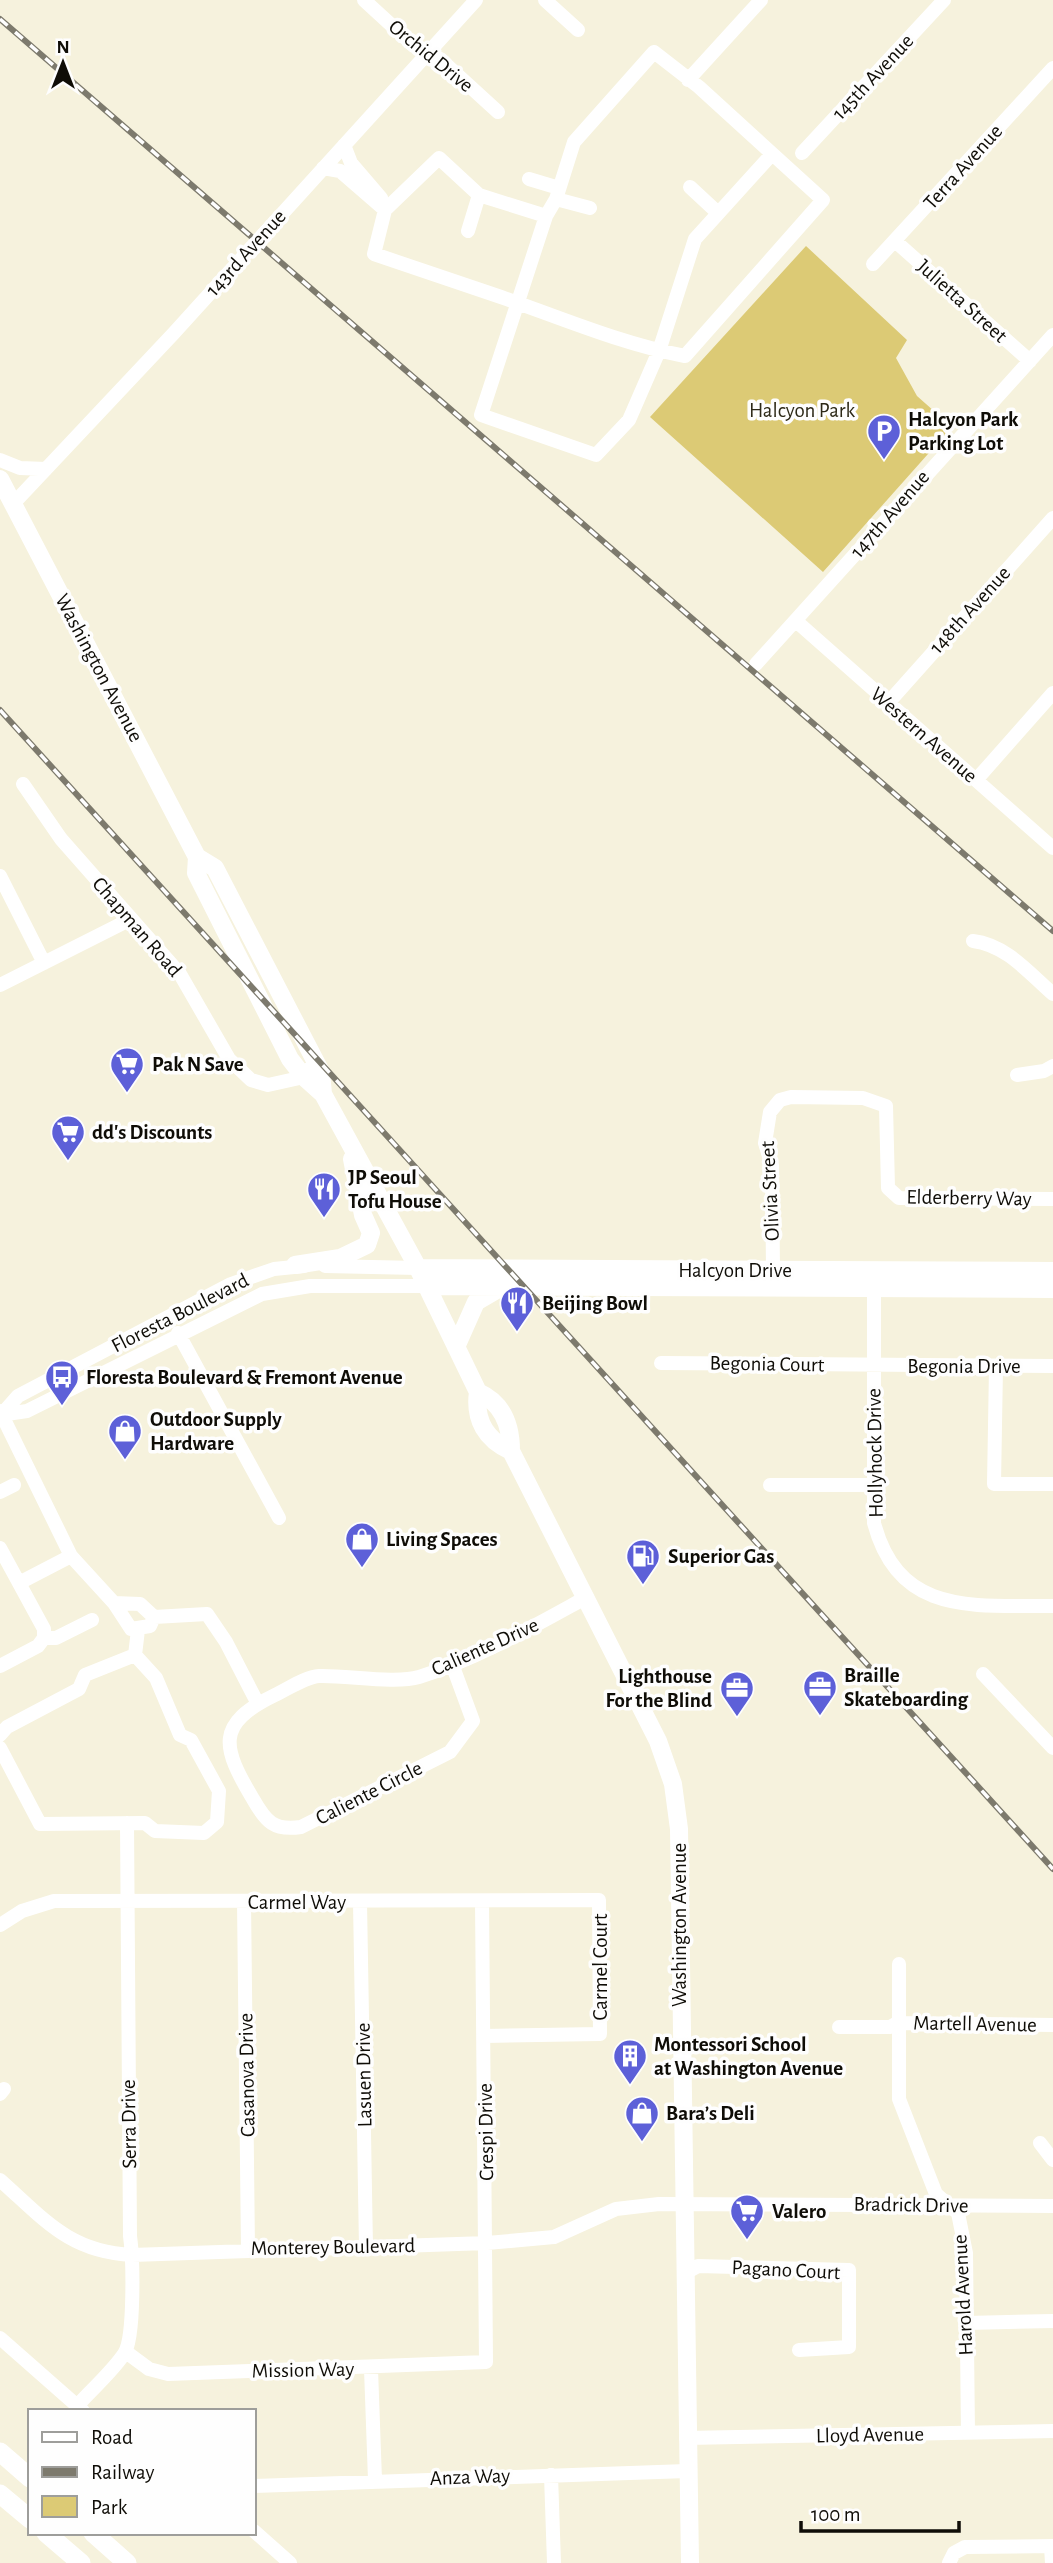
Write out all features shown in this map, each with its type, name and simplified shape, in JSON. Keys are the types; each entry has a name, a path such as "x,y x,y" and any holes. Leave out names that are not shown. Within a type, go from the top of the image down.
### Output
{"highway":[{"path":"0,2452 28,2476"},
{"path":"0,2494 28,2517"},
{"path":"48,2535 81,2563"},
{"path":"95,2535 127,2563"}],"main road":[{"name":"Washington Avenue","path":"0,479 198,857 215,868 321,1073 323,1094"},
{"name":"Washington Avenue","path":"198,857 195,873 290,1059 304,1077 323,1094 418,1268 478,1392 476,1409 492,1442 511,1451 642,1705 673,1784 679,1829 680,2060 685,2202 686,2438 690,2563"},
{"path":"295,1265 340,1258 367,1245 371,1233 363,1214 348,1141"},
{"name":"Halcyon Drive","path":"418,1268 1053,1271"},
{"name":"Halcyon Drive","path":"426,1286 1053,1289"},
{"path":"456,1346 476,1302 503,1287"}],"street":[{"name":"Orchid Drive","path":"364,0 413,45 428,52 498,112"},
{"name":"143rd Avenue","path":"13,504 476,0"},
{"path":"545,0 578,30"},
{"path":"688,80 761,0"},
{"name":"145th Avenue","path":"802,153 944,0"},
{"path":"546,216 479,195 439,158 387,207 374,254 519,303 659,351 685,356 823,200 772,154 688,80 654,52 577,136 546,216 519,303 481,415 596,455 629,420 659,351 695,239 772,154"},
{"name":"Terra Avenue","path":"873,264 1053,68"},
{"path":"344,145 351,163 387,207"},
{"path":"323,168 340,171 387,207"},
{"path":"529,179 590,208"},
{"path":"690,187 718,213"},
{"path":"468,231 479,195"},
{"name":"Julietta Street","path":"895,241 1030,361"},
{"name":"147th Avenue","path":"756,664 1053,335"},
{"path":"0,460 20,468 46,469"},
{"name":"148th Avenue","path":"888,703 1053,518"},
{"name":"Western Avenue","path":"796,621 1053,848"},
{"path":"976,780 1053,693"},
{"name":"Chapman Road","path":"23,784 61,839 180,974 229,1059 251,1080 268,1084 304,1077"},
{"path":"0,876 44,962"},
{"path":"0,985 131,919"},
{"path":"973,941 1003,950 1053,994"},
{"path":"304,1077 313,1058"},
{"path":"1017,1075 1044,1072 1053,1066"},
{"name":"Olivia Street","path":"773,1271 772,1166 765,1143 770,1112 780,1100 791,1097 863,1098 886,1106 888,1188"},
{"name":"Elderberry Way","path":"888,1188 899,1198 922,1200 1053,1199"},
{"name":"Floresta Boulevard","path":"1,1414 18,1396 231,1284 295,1265 418,1268"},
{"name":"Floresta Boulevard","path":"1,1414 27,1411 242,1302 295,1287 426,1286"},
{"name":"Hollyhock Drive","path":"874,1289 874,1523 879,1541 895,1571 919,1591 955,1604 1053,1606"},
{"path":"178,1334 279,1518"},
{"name":"Begonia Court","path":"661,1363 874,1365"},
{"name":"Begonia Drive","path":"874,1365 1053,1366"},
{"path":"996,1367 994,1484 1053,1484"},
{"path":"1,1414 71,1556 114,1603 131,1629 150,1626 154,1617"},
{"path":"0,1492 15,1485"},
{"path":"770,1485 873,1485"},
{"path":"0,1548 44,1629 44,1638 38,1646 0,1666"},
{"path":"19,1583 71,1556"},
{"name":"Caliente Drive","path":"230,1754 230,1733 236,1719 258,1704 315,1676 416,1678 452,1664 587,1597"},
{"path":"114,1603 140,1604 154,1617 207,1614 226,1642 258,1704"},
{"path":"44,1638 56,1638 92,1620"},
{"path":"0,1748 40,1824 145,1823 155,1831 204,1833 217,1822 219,1791 191,1740 180,1735 156,1678 135,1655 138,1630"},
{"path":"0,1735 7,1727 79,1689 85,1675 135,1655"},
{"name":"Caliente Circle","path":"230,1754 270,1824 283,1830 301,1827 450,1752 473,1721 452,1664"},
{"path":"983,1674 1050,1741"},
{"name":"Serra Drive","path":"126,2352 132,2255 127,1824"},
{"name":"Carmel Way","path":"0,1925 22,1911 54,1901 600,1900"},
{"name":"Carmel Court","path":"485,2036 600,2034 600,1900"},
{"name":"Casanova Drive","path":"244,1901 248,2249"},
{"name":"Crespi Drive","path":"482,1901 486,2362"},
{"name":"Lasuen Drive","path":"360,1902 366,2248"},
{"name":"Harold Avenue","path":"900,1964 897,2023 899,2099 936,2194 958,2213 965,2253 968,2433"},
{"name":"Martell Avenue","path":"839,2027 890,2027 897,2023 1053,2025"},
{"path":"1040,2143 1053,2160"},
{"name":"Monterey Boulevard","path":"0,2180 72,2242 109,2254 132,2255 487,2243 554,2237 616,2209 685,2202"},
{"name":"Bradrick Drive","path":"685,2202 1053,2206"},
{"name":"Pagano Court","path":"685,2273 698,2266 849,2270 849,2347 799,2350"},
{"path":"967,2323 1053,2321"},
{"path":"0,2338 80,2408 126,2352"},
{"name":"Mission Way","path":"126,2352 149,2369 168,2374 370,2369 486,2362"},
{"path":"370,2369 374,2480"},
{"name":"Lloyd Avenue","path":"686,2438 1053,2431"},
{"name":"Anza Way","path":"256,2486 687,2472"},
{"path":"551,2475 554,2563"},
{"path":"256,2533 290,2563"},
{"path":"949,2563 960,2549 1052,2546 1052,2563"}],"green space":[{"name":"Halcyon Park","path":"806,246 907,340 896,358 917,396 952,427 823,572 650,417"}],"railway":[{"path":"0,19 1053,931"},
{"path":"0,710 1053,1869"}],"place":[{"name":"Halcyon Park Parking Lot","path":"884,461"},
{"name":"Pak N Save","path":"127,1094"},
{"name":"dd's Discounts","path":"68,1162"},
{"name":"JP Seoul Tofu House","path":"324,1219"},
{"name":"Beijing Bowl","path":"517,1333"},
{"name":"Floresta Boulevard & Fremont Avenue","path":"62,1407"},
{"name":"Outdoor Supply Hardware","path":"125,1461"},
{"name":"Living Spaces","path":"362,1569"},
{"name":"Superior Gas","path":"643,1586"},
{"name":"Braille Skateboarding","path":"820,1717"},
{"name":"Lighthouse For the Blind","path":"737,1718"},
{"name":"Montessori School at Washington Avenue","path":"630,2086"},
{"name":"Bara’s Deli","path":"642,2143"},
{"name":"Valero","path":"747,2241"}]}
